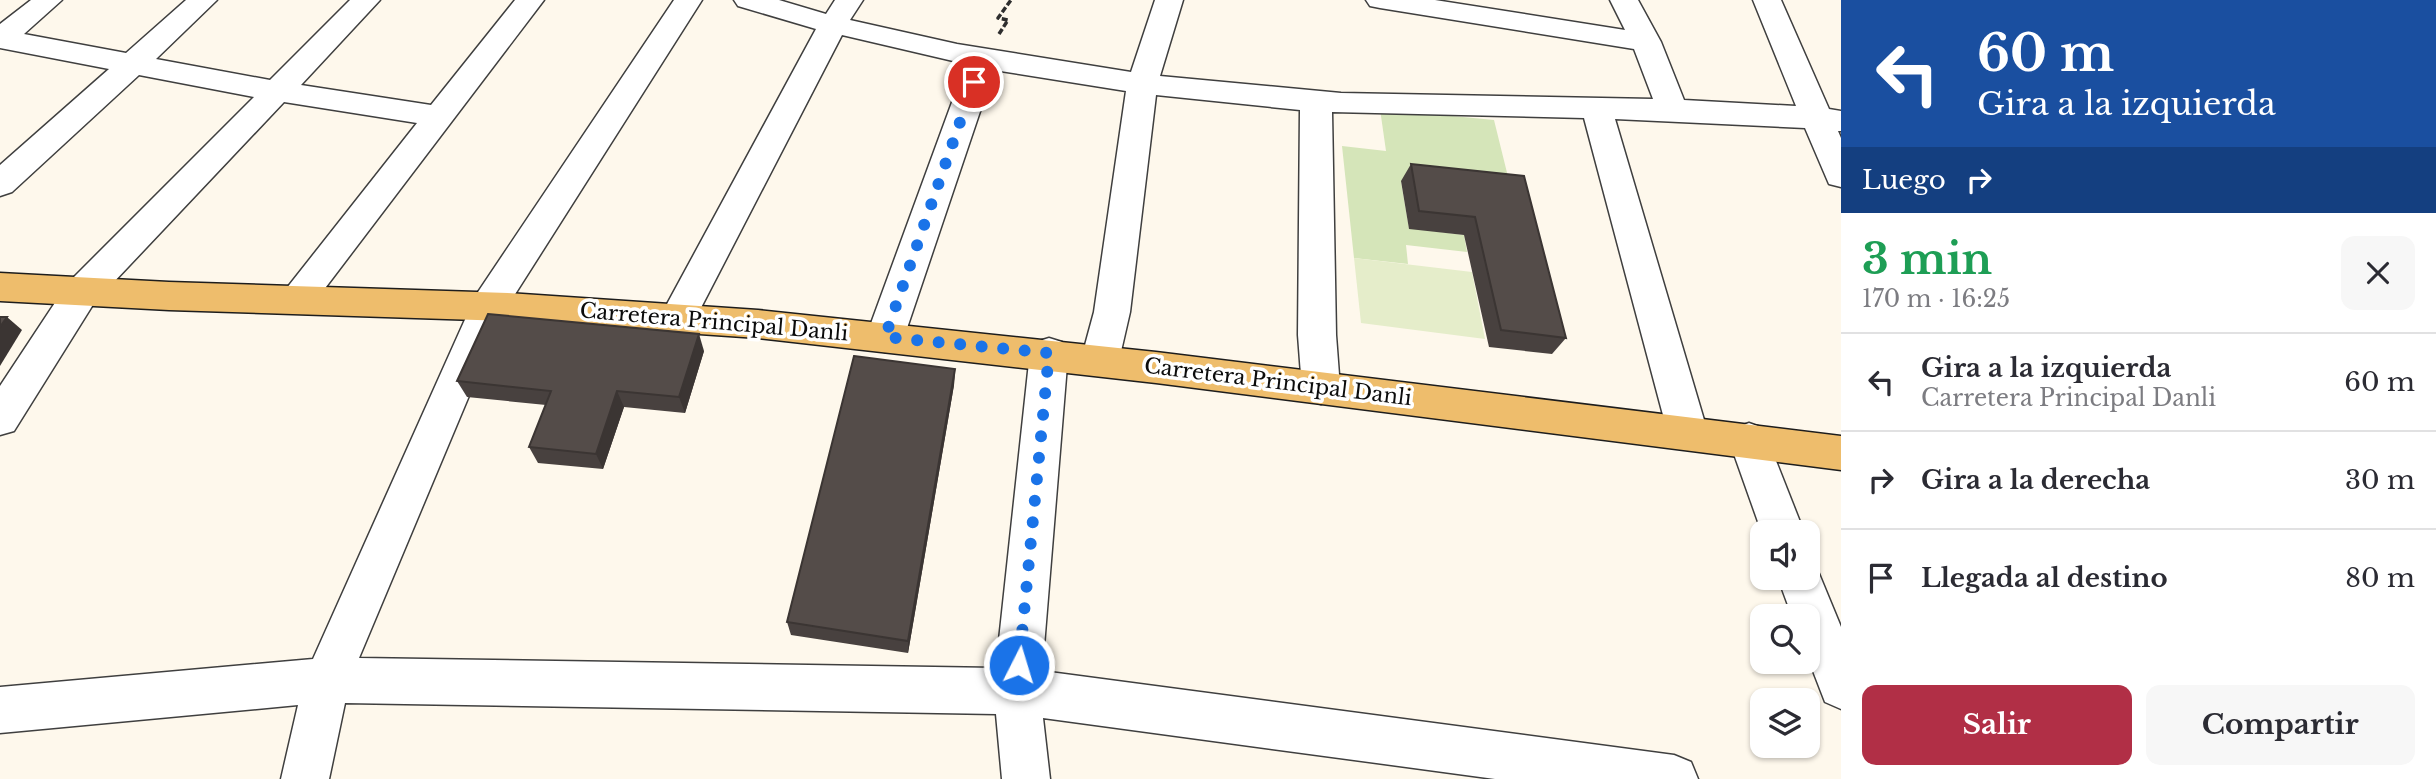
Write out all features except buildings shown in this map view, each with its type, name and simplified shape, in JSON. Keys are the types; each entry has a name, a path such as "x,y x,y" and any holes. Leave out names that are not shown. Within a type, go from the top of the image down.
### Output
{"main road":[{"name":"Carretera Principal Danli","path":"0,287 489,305 678,317 1049,353 1321,388 1687,430 1841,453"}],"street":[{"path":"0,39 48,0"},
{"path":"0,184 203,0"},
{"path":"0,419 81,292 366,0"},
{"path":"297,298 530,0"},
{"path":"304,779 327,680 489,305 688,0"},
{"path":"748,0 841,13 984,57 1142,84 1316,102 1673,111 1829,119"},
{"path":"1100,360 1112,312 1142,84 1169,0"},
{"path":"1380,0 1646,42"},
{"path":"1624,0 1646,42 1673,111"},
{"path":"1767,0 1829,119 1841,176"},
{"path":"678,317 841,13"},
{"path":"0,39 276,91 438,116"},
{"path":"885,337 984,57"},
{"path":"1316,102 1317,335 1321,388"},
{"path":"1597,110 1687,430"},
{"path":"1026,779 1017,691 1049,353"},
{"path":"1749,440 1779,520"},
{"path":"1805,590 1841,686"},
{"path":"0,710 327,680 1017,691 1674,779"}],"path":[{"path":"984,57 1008,22 998,18 1011,0"}],"green space":[{"path":"1380,109 1494,120 1512,193 1401,182 1409,228 1464,235 1467,252 1406,245 1408,264 1354,258 1342,146 1386,151"},
{"path":"1354,258 1472,272 1485,339 1361,323"}],"route":[{"path":"974,82 885,337 1049,353 1019,665"}]}
